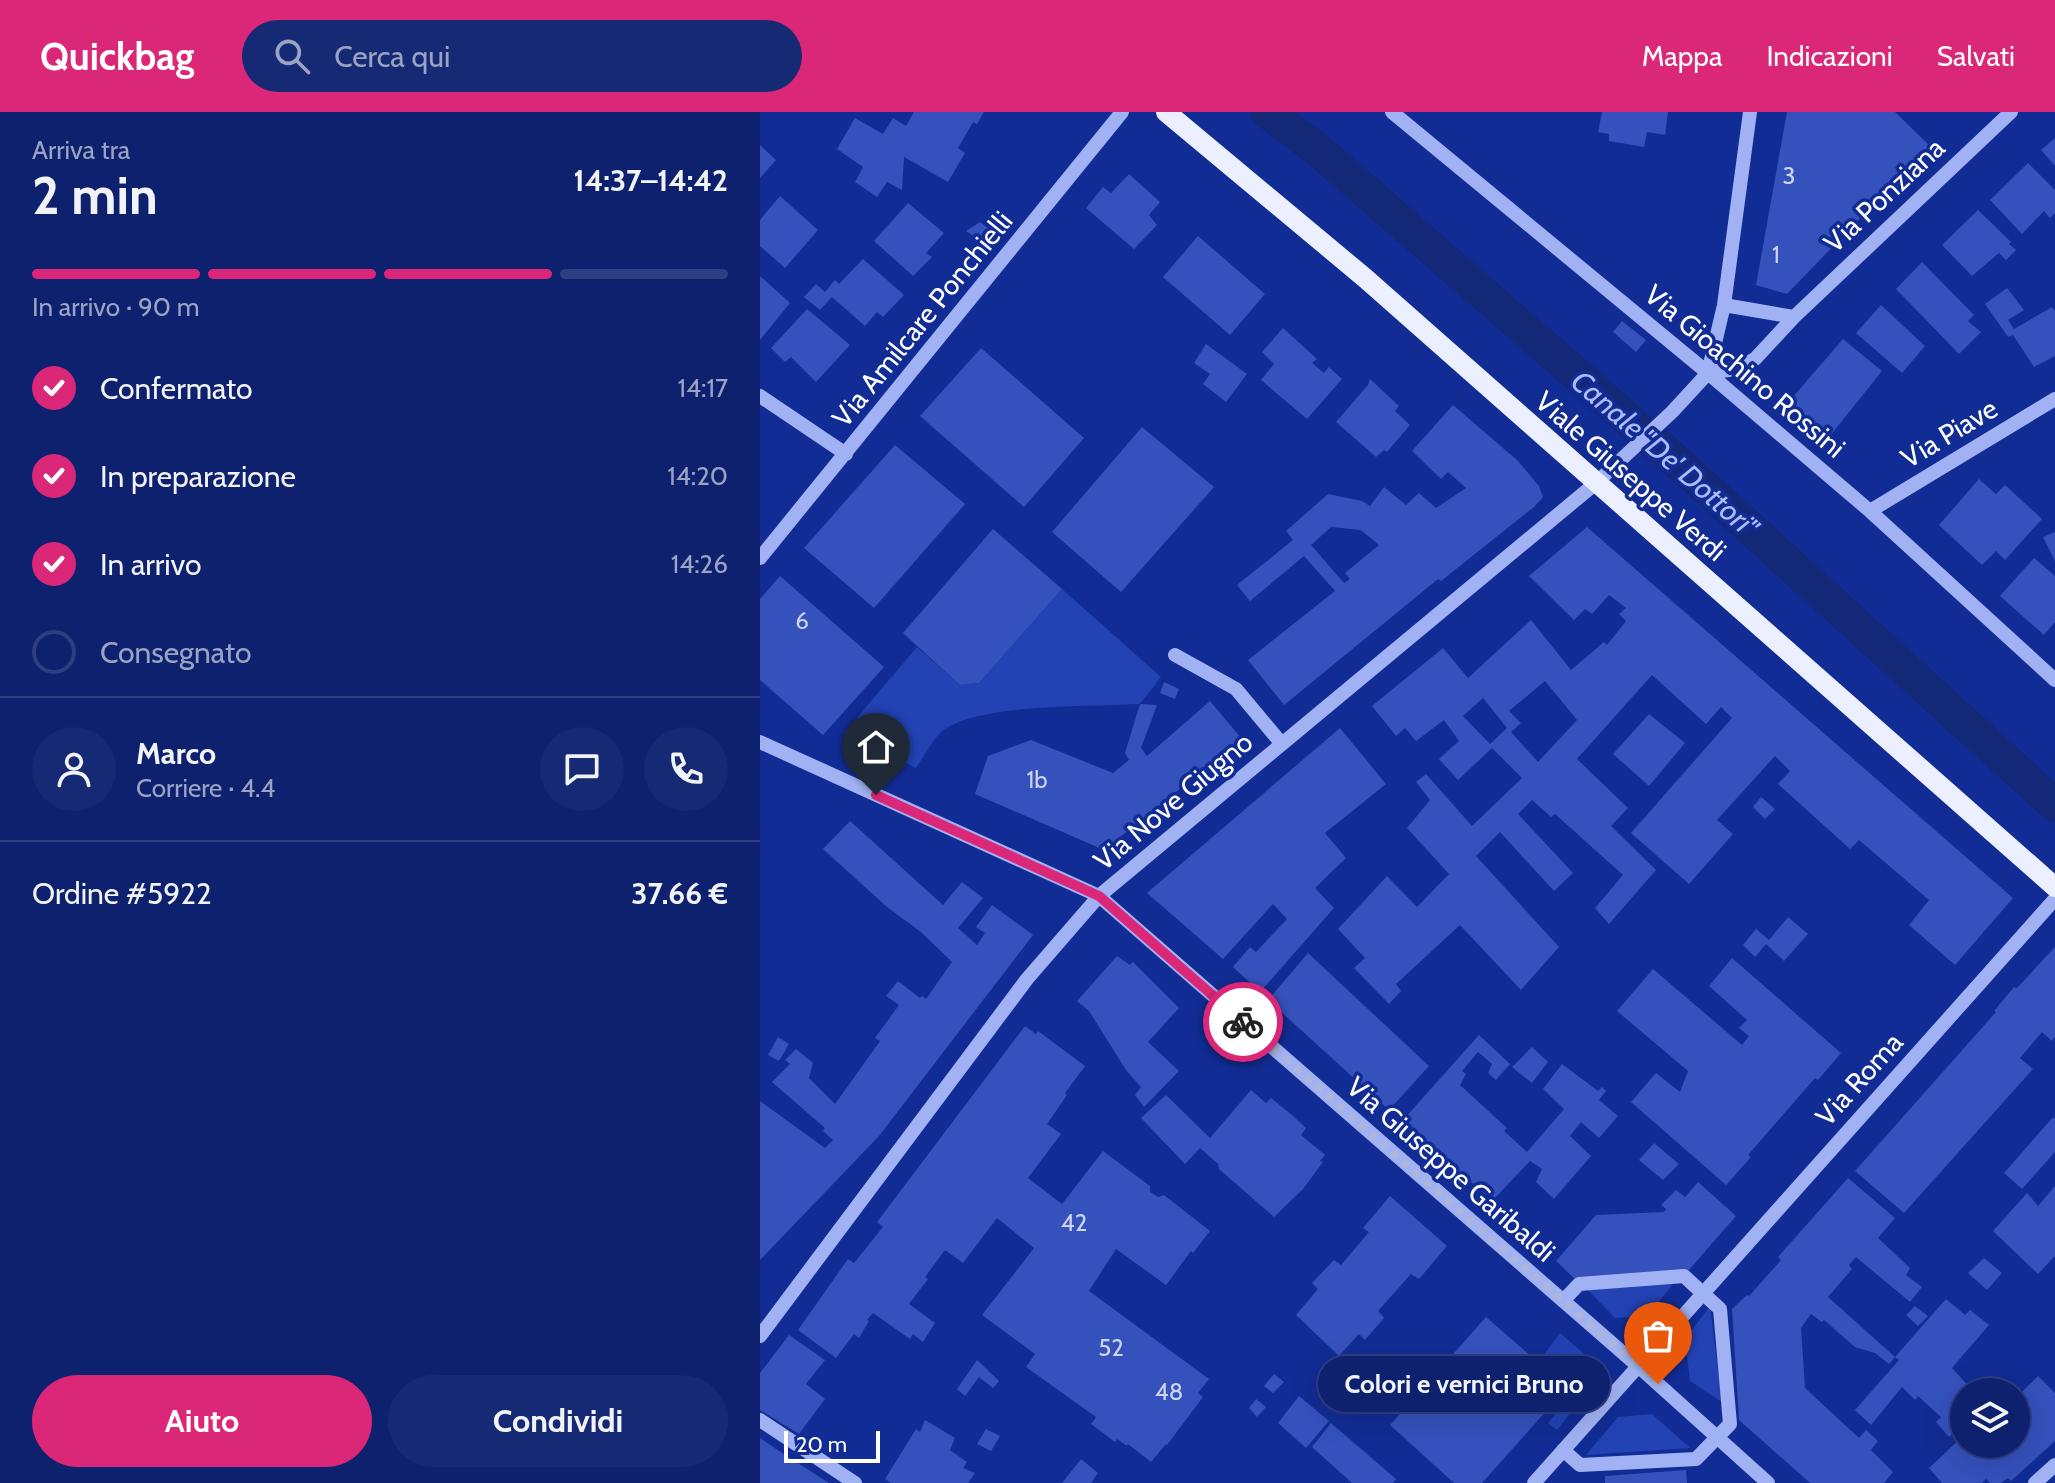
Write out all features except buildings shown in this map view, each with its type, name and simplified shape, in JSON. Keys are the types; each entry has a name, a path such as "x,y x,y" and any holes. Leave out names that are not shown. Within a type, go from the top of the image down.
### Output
{"main road":[{"name":"Viale Giuseppe Verdi","path":"1166,112 1365,278 2055,887"}],"street":[{"name":"Via Amilcare Ponchielli","path":"760,558 1122,112"},
{"name":"Via Gioachino Rossini","path":"1392,112 1870,511 2055,680"},
{"path":"1708,373 1724,305 1750,112"},
{"name":"Via Ponziana","path":"1708,373 1735,369 1755,359 1794,317 2011,112"},
{"path":"1724,305 1794,317"},
{"name":"Via Nove Giugno","path":"760,1336 1027,979 1099,896 1596,483 1672,412 1708,373"},
{"path":"760,396 846,454"},
{"name":"Via Piave","path":"1870,511 2055,399"},
{"path":"1175,655 1236,689 1282,744"},
{"name":"Via Giuseppe Garibaldi","path":"760,742 1099,896 1768,1483"},
{"name":"Via Roma","path":"1563,1450 2055,899"},
{"path":"1534,1483 1563,1450 1580,1465 1696,1459 1730,1424 1720,1309 1684,1276 1579,1284 1563,1301"},
{"path":"760,1420 855,1483"},
{"path":"2035,1483 2055,1465"}],"shaded area":[{"path":"1062,589 1161,677 1140,704 1011,710 963,721 941,732 916,768 844,733 917,647 960,685 979,683"},
{"path":"1677,1279 1647,1316 1615,1318 1584,1286"},
{"path":"1710,1306 1722,1402 1690,1381 1685,1339"},
{"path":"1560,1333 1589,1358 1589,1389 1557,1430 1548,1423 1562,1406 1528,1376"},
{"path":"1652,1414 1690,1448 1586,1455 1618,1417"}],"waterway":[{"name":"Canale \"De' Dottori\"","path":"1267,112 1317,149 1675,460 2055,805"}],"way so far":[{"path":"1243,1022 1658,1384"}],"place":[{"name":"Colori e vernici Bruno","path":"1658,1384"}],"route":[{"path":"876,795 1099,896 1243,1022"}]}
